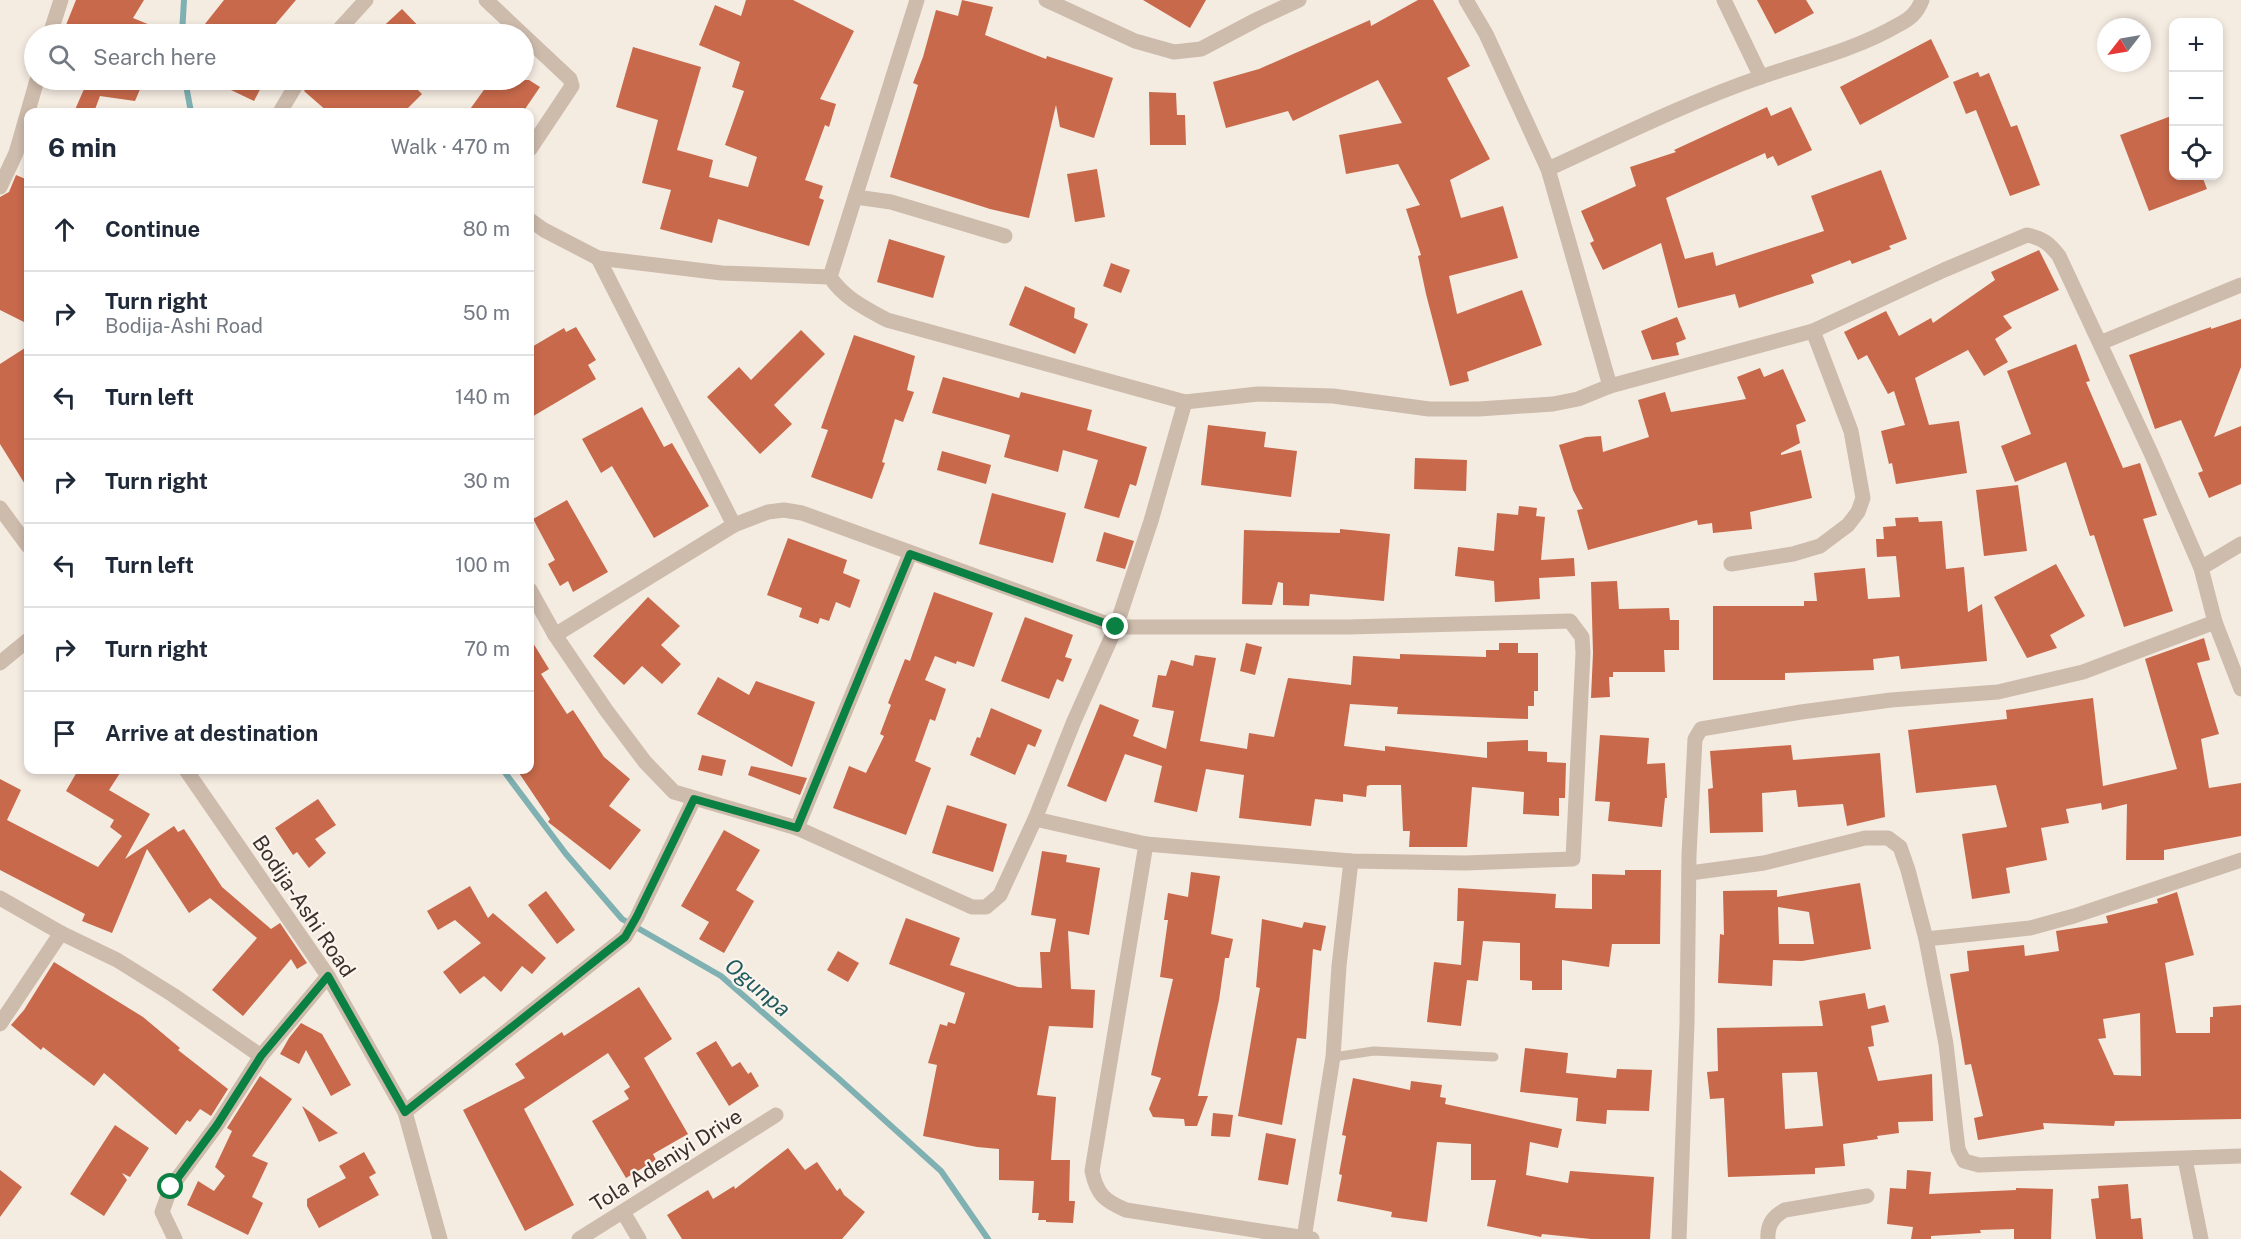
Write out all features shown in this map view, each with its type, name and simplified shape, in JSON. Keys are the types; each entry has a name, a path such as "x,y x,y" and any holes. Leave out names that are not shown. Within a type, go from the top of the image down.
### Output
{"street":[{"path":"53,24 61,0"},
{"path":"344,24 366,0"},
{"path":"486,0 512,24"},
{"path":"830,277 917,0"},
{"path":"1046,0 1135,40 1174,52 1201,49 1299,0"},
{"path":"1466,0 1486,34 1548,169 1610,386"},
{"path":"1724,0 1761,77"},
{"path":"1548,169 1676,111 1761,77 1833,55 1898,26 1918,12 1922,0"},
{"path":"534,45 570,79 572,86 534,143"},
{"path":"29,108 34,90"},
{"path":"282,108 293,90"},
{"path":"0,187 16,153 24,125"},
{"path":"856,197 891,202 1005,236"},
{"path":"534,223 598,258 722,273 830,277"},
{"path":"830,277 837,288 859,306 887,320 969,340 1085,376 1185,402 1258,394 1333,396 1429,409 1479,409 1553,404 1578,399 1610,386 1812,331 2026,235 2040,238 2050,243 2059,255 2201,568 2215,622 2241,689"},
{"path":"598,258 734,525"},
{"path":"2100,343 2241,285"},
{"path":"1731,564 1793,554 1820,546 1848,525 1858,512 1863,498 1851,431 1812,331"},
{"path":"534,597 555,635 606,710 645,762 674,792 797,828 972,907 986,907 1000,895 1035,819 1074,721 1116,627 1151,521 1185,402"},
{"path":"0,508 24,541"},
{"path":"555,635 734,525 768,512 784,510 802,513 1116,627 1348,627 1570,621 1582,637 1573,859 1465,863 1351,861 1146,844 1035,819"},
{"path":"2201,568 2241,544"},
{"path":"797,828 910,554"},
{"path":"1679,1239 1689,855 1695,739 1701,729 1801,712 1880,702 1998,692 2082,672 2215,622"},
{"path":"0,663 24,643"},
{"name":"Bodija-Ashi Road","path":"189,774 328,976 405,1112 440,1239"},
{"path":"405,1112 625,937 694,799"},
{"path":"1690,873 1764,863 1865,838 1888,838 1900,847 1926,939 1946,1044 1958,1149 1964,1161 1978,1165 2185,1159 2241,1155"},
{"path":"1146,844 1092,1171 1095,1183 1101,1195 1112,1204 1126,1210 1308,1239 1334,1057 1339,966 1351,861"},
{"path":"1926,939 2030,928 2074,916 2241,860"},
{"path":"0,898 61,933 117,960 173,994 261,1056"},
{"path":"0,1024 61,933"},
{"path":"175,1239 162,1212 171,1187 217,1125 261,1056 328,976"},
{"name":"Tola Adeniyi Drive","path":"579,1239 776,1115"},
{"path":"2185,1159 2200,1239"},
{"path":"1768,1239 1770,1224 1785,1210 1867,1196"},
{"path":"623,1212 639,1239"}],"lane":[{"path":"1334,1057 1374,1051 1494,1057"}],"building":[{"path":"76,0 144,0 133,18 148,24 66,24"},
{"path":"224,0 296,0 276,24 205,24"},
{"path":"746,0 793,0 854,31 820,99 836,104 829,127 825,125 805,180 823,186 819,198 824,200 809,246 718,219 712,243 660,229 671,190 642,183 658,120 616,107 633,47 701,67 677,150 713,160 709,177 748,187 757,157 725,145 744,91 732,87 740,62 699,45 715,5 741,16"},
{"path":"962,0 993,7 985,35 1046,59 1047,56 1113,78 1094,138 1060,127 1056,105 1029,218 990,209 890,177 918,85 913,83 936,10 958,16"},
{"path":"1143,0 1206,0 1190,28"},
{"path":"1418,0 1433,0 1470,66 1447,78 1490,159 1450,180 1461,218 1503,206 1518,258 1449,276 1457,314 1522,290 1542,345 1467,372 1469,381 1450,386 1426,294 1418,256 1421,255 1406,209 1420,205 1398,164 1346,174 1339,135 1402,123 1378,80 1293,121 1288,111 1226,128 1213,82 1259,69 1370,20 1371,26"},
{"path":"1757,0 1806,0 1814,13 1775,34"},
{"path":"402,9 416,24 386,24"},
{"path":"1931,39 1949,77 1860,125 1840,87"},
{"path":"1978,72 1980,77 1989,73 2011,127 2017,125 2040,185 2010,196 1976,110 1966,114 1953,82"},
{"path":"534,83 540,87 526,108 471,108 484,90 534,90"},
{"path":"84,90 140,90 135,101 100,96 96,108 76,108"},
{"path":"231,90 260,90 254,101"},
{"path":"418,90 422,94 408,108 323,108 304,91"},
{"path":"1149,92 1176,93 1177,115 1185,115 1186,145 1150,145"},
{"path":"1767,107 1771,116 1791,107 1812,150 1778,166 1773,156 1767,159 1765,153 1666,198 1685,259 1713,252 1716,266 1824,231 1811,196 1881,170 1907,239 1889,246 1891,249 1852,264 1850,260 1811,275 1814,283 1739,308 1735,294 1678,308 1661,243 1603,270 1590,243 1594,241 1581,211 1636,186 1630,167 1676,152 1674,150"},
{"path":"2169,117 2169,180 2204,180 2207,189 2149,211 2120,135"},
{"path":"1097,169 1105,217 1075,222 1067,174"},
{"path":"16,175 24,178 24,322 0,310 0,197 9,192"},
{"path":"889,239 945,256 933,298 877,282"},
{"path":"2039,250 2059,290 2003,316 2012,328 1995,339 2008,362 1984,376 1968,350 1915,378 1929,425 1959,421 1967,473 1896,484 1892,463 1889,464 1881,431 1905,425 1894,391 1888,394 1867,355 1858,360 1844,332 1886,311 1899,336 1931,318 1933,323 1995,280 1991,272"},
{"path":"1111,263 1130,270 1121,293 1103,286"},
{"path":"1025,286 1075,308 1074,318 1088,324 1075,354 1009,325"},
{"path":"1677,317 1686,339 1676,343 1679,355 1652,360 1641,331"},
{"path":"2241,319 2241,367 2214,437 2241,426 2241,484 2209,498 2198,473 2203,471 2181,420 2155,429 2129,355"},
{"path":"576,327 596,360 588,365 596,379 534,416 534,346 564,328 566,332"},
{"path":"801,330 825,354 774,405 792,424 760,454 707,397 739,367 751,380"},
{"path":"854,335 915,356 907,390 914,392 903,422 895,419 882,462 885,463 872,499 811,477 828,430 821,428"},
{"path":"2076,344 2090,381 2086,382 2123,468 2140,463 2157,515 2143,519 2173,611 2124,627 2094,535 2090,536 2066,462 2015,482 2001,446 2031,434 2007,371"},
{"path":"24,349 24,483 0,444 0,364"},
{"path":"1760,368 1764,377 1783,369 1806,421 1796,425 1800,443 1781,455 1801,450 1812,498 1750,512 1752,529 1713,533 1712,523 1698,525 1697,520 1588,550 1577,510 1583,509 1573,490 1559,445 1586,437 1601,436 1603,452 1649,437 1638,400 1665,392 1671,412 1746,399 1737,377"},
{"path":"943,377 1019,398 1021,392 1092,410 1087,430 1147,447 1136,486 1130,484 1119,518 1084,508 1098,460 1063,450 1058,472 1004,457 1010,435 932,413"},
{"path":"642,407 664,447 672,443 709,506 654,538 612,466 601,473 582,439"},
{"path":"1208,425 1266,432 1264,447 1297,451 1291,497 1201,485"},
{"path":"942,451 991,465 986,484 937,470"},
{"path":"1415,458 1467,460 1466,491 1414,489"},
{"path":"2018,485 2027,551 1984,556 1976,490"},
{"path":"992,493 1066,513 1053,563 979,544"},
{"path":"567,500 608,572 573,592 568,581 560,586 548,564 555,560 534,518"},
{"path":"1519,506 1537,508 1536,516 1545,517 1541,560 1574,558 1575,576 1539,578 1540,599 1495,602 1494,581 1455,576 1458,547 1494,551 1497,513 1518,515"},
{"path":"1918,517 1919,522 1942,521 1946,569 1964,567 1968,612 1982,604 1987,661 1901,669 1899,656 1873,659 1874,670 1785,673 1785,680 1713,680 1713,606 1804,606 1804,601 1817,601 1814,573 1865,568 1868,599 1900,597 1896,556 1877,557 1876,539 1884,539 1883,527 1896,526 1895,518"},
{"path":"1340,529 1390,534 1384,601 1310,594 1309,606 1283,605 1283,583 1278,582 1272,605 1242,604 1244,530 1340,533"},
{"path":"1104,532 1134,541 1125,569 1096,561"},
{"path":"788,538 847,560 843,573 860,580 850,608 836,602 829,621 820,618 818,624 799,617 802,608 767,595"},
{"path":"2056,564 2085,616 2050,635 2057,648 2027,658 1994,597"},
{"path":"1617,581 1619,609 1669,608 1670,620 1679,620 1679,650 1664,650 1665,672 1613,672 1613,677 1609,677 1610,697 1591,698 1593,653 1591,582"},
{"path":"934,592 993,613 974,667 957,661 956,664 935,656 925,680 946,689 935,721 930,719 915,761 931,768 906,835 833,808 849,766 866,773 884,736 880,734 891,705 888,703 905,659 910,661"},
{"path":"648,597 680,626 661,645 681,664 662,684 642,666 624,685 593,656"},
{"path":"1025,617 1073,635 1065,657 1072,659 1063,682 1057,679 1049,699 1001,681"},
{"path":"2204,638 2210,660 2197,663 2219,734 2201,739 2209,788 2241,783 2241,836 2164,850 2164,860 2126,860 2127,804 2102,810 2101,803 2066,809 2069,823 2041,828 2047,860 2006,868 2010,893 1972,899 1962,834 2007,827 1996,785 1916,793 1908,730 2007,719 2006,710 2093,698 2103,786 2177,769 2145,659"},
{"path":"1246,643 1262,647 1255,675 1240,671"},
{"path":"1499,643 1518,643 1518,653 1538,653 1538,691 1534,691 1534,706 1528,706 1528,719 1397,714 1398,707 1350,704 1344,746 1385,751 1385,746 1487,758 1487,742 1528,740 1528,751 1547,752 1547,762 1566,763 1565,798 1559,798 1559,816 1523,814 1524,792 1472,787 1467,847 1409,847 1410,831 1403,831 1401,785 1370,785 1367,786 1366,797 1343,794 1343,802 1315,799 1311,826 1239,818 1244,775 1206,769 1197,812 1154,802 1162,766 1125,754 1106,802 1067,786 1100,704 1139,720 1133,736 1166,749 1174,711 1152,707 1158,675 1166,676 1171,660 1193,666 1195,655 1216,658 1200,741 1247,749 1249,733 1274,737 1288,678 1351,685 1353,656 1400,659 1400,654 1486,657 1486,650 1499,650"},
{"path":"534,645 549,669 541,674 567,714 573,710 604,757 630,779 609,806 641,830 610,870 548,822 550,819 520,774 534,774"},
{"path":"718,677 749,695 756,681 815,702 792,767 697,714"},
{"path":"991,708 1042,730 1035,747 1028,744 1015,775 970,755 977,737 980,738"},
{"path":"1600,735 1649,738 1647,764 1665,763 1667,798 1665,798 1662,827 1608,821 1610,802 1595,801"},
{"path":"1791,745 1793,760 1880,753 1885,817 1847,826 1843,804 1798,807 1796,790 1762,793 1763,832 1710,833 1708,789 1713,788 1710,751"},
{"path":"702,755 726,760 722,776 698,770"},
{"path":"751,766 807,778 800,795 748,775"},
{"path":"76,774 119,774 109,790 150,814 125,859 174,826 178,832 184,829 222,887 271,929 280,923 307,963 297,969 291,959 243,1016 212,990 257,938 210,898 189,913 147,849 112,933 82,921 85,914 0,870 0,779 21,790 7,820 98,867 122,836 110,827 114,820 66,791"},
{"path":"318,799 336,825 315,839 326,853 309,868 297,852 293,855 275,828"},
{"path":"947,805 1007,824 993,872 932,853"},
{"path":"724,830 760,850 736,890 754,901 724,953 699,939 709,922 681,906"},
{"path":"1042,851 1067,855 1066,862 1100,868 1089,935 1068,931 1071,989 1095,990 1093,1028 1049,1026 1037,1095 1056,1097 1051,1160 1070,1160 1069,1201 1075,1201 1073,1223 1038,1220 1039,1213 1032,1213 1034,1181 999,1180 999,1149 923,1136 937,1065 928,1063 940,1024 947,1026 948,1022 955,1024 965,993 889,964 906,918 960,938 950,965 1018,987 1042,988 1040,952 1050,952 1056,919 1031,915"},
{"path":"1625,870 1661,870 1660,944 1612,944 1609,967 1562,960 1562,990 1532,990 1532,981 1520,980 1520,943 1483,941 1478,981 1467,980 1461,1026 1427,1022 1434,962 1461,965 1464,921 1457,921 1458,888 1556,894 1555,908 1592,909 1592,874 1625,875"},
{"path":"1191,872 1220,876 1211,934 1233,939 1229,958 1225,958 1219,1000 1198,1096 1208,1096 1197,1126 1185,1126 1184,1119 1153,1117 1149,1109 1161,1078 1151,1075 1173,979 1160,977 1168,920 1164,920 1168,893 1188,897"},
{"path":"1860,883 1871,949 1802,961 1773,960 1772,986 1718,983 1720,934 1724,935 1723,891 1777,890 1777,897","holes":["1778,907 1809,912 1814,944 1779,944"]},
{"path":"470,886 488,918 493,913 546,958 532,974 522,966 501,992 484,976 460,994 443,972 481,943 455,920 438,930 427,911"},
{"path":"546,891 575,930 557,944 528,905"},
{"path":"2177,892 2194,955 2165,963 2176,1033 2210,1033 2210,1017 2213,1017 2213,1007 2241,1005 2241,1119 2115,1121 2114,1126 2043,1123 2044,1129 1978,1140 1974,1118 1983,1116 1971,1064 1965,1065 1950,974 1969,971 1967,951 2024,945 2025,956 2059,951 2056,931 2108,923 2106,916 2158,903 2157,899","holes":["2140,1013 2141,1076 2114,1075 2098,1039 2106,1038 2103,1019"]},
{"path":"1262,919 1302,928 1304,922 1326,926 1321,951 1313,949 1306,1039 1297,1038 1282,1125 1238,1116 1260,988 1256,987"},
{"path":"838,951 859,963 848,982 827,970"},
{"path":"54,962 143,1017 180,1048 178,1050 228,1089 211,1116 200,1109 190,1122 187,1120 176,1135 104,1073 94,1086 43,1047 41,1050 11,1025 24,1010"},
{"path":"639,987 672,1039 644,1058 688,1134 653,1154 656,1160 626,1178 592,1121 629,1099 624,1091 630,1087 608,1053 524,1109 574,1205 525,1231 463,1110 525,1078 515,1064 562,1032 564,1036"},
{"path":"1865,993 1868,1009 1885,1005 1889,1022 1871,1026 1874,1046 1868,1047 1878,1081 1932,1074 1933,1121 1898,1122 1899,1133 1877,1136 1878,1139 1843,1144 1845,1166 1815,1168 1815,1174 1728,1177 1724,1098 1710,1099 1707,1072 1718,1071 1717,1028 1823,1026 1819,1001","holes":["1817,1072 1823,1126 1785,1129 1782,1073"]},
{"path":"301,1023 322,1034 351,1085 331,1096 306,1050 299,1064 280,1054"},
{"path":"716,1041 732,1067 740,1062 748,1074 751,1072 759,1086 729,1106 696,1053"},
{"path":"1525,1048 1568,1053 1566,1073 1616,1078 1617,1069 1652,1070 1649,1111 1607,1110 1606,1124 1576,1121 1578,1098 1520,1092"},
{"path":"260,1076 292,1099 252,1156 268,1163 252,1197 263,1203 248,1235 187,1205 198,1181 214,1191 225,1176 215,1167 232,1131 227,1128"},
{"path":"1353,1078 1410,1090 1411,1081 1442,1085 1440,1097 1446,1098 1445,1104 1562,1129 1558,1148 1530,1142 1526,1175 1568,1183 1570,1171 1654,1177 1650,1239 1591,1239 1542,1234 1541,1237 1487,1226 1496,1180 1471,1180 1471,1144 1437,1142 1427,1222 1391,1217 1392,1212 1337,1201 1346,1136 1342,1135"},
{"path":"302,1106 338,1133 319,1142"},
{"path":"1213,1113 1233,1115 1230,1137 1211,1136"},
{"path":"115,1125 149,1148 130,1177 122,1173 127,1180 104,1216 70,1194"},
{"path":"1266,1133 1296,1139 1288,1185 1258,1180"},
{"path":"788,1148 805,1170 817,1162 837,1191 840,1188 844,1195 865,1212 842,1239 682,1239 667,1215 708,1190 713,1199 734,1186 735,1189"},
{"path":"364,1152 376,1173 369,1177 379,1195 319,1228 307,1206 307,1199 346,1178 339,1166"},
{"path":"0,1170 22,1187 0,1217"},
{"path":"1907,1170 1931,1172 1929,1194 2016,1190 2016,1188 2053,1189 2051,1239 2014,1239 2014,1229 1980,1230 1981,1233 1911,1239 1913,1227 1887,1224 1890,1188 1906,1189"},
{"path":"2128,1184 2131,1219 2141,1218 2143,1239 2096,1239 2091,1199 2099,1198 2098,1186"}],"waterway":[{"name":"Ogunpa","path":"183,24 184,0"},
{"name":"Ogunpa","path":"187,90 190,108"},
{"name":"Ogunpa","path":"506,774 566,854 622,919 721,976 838,1078 941,1171 988,1239"}],"route":[{"path":"171,1187 217,1125 261,1056 328,976 405,1112 625,937 694,799 797,828 910,554 1116,627"}]}
